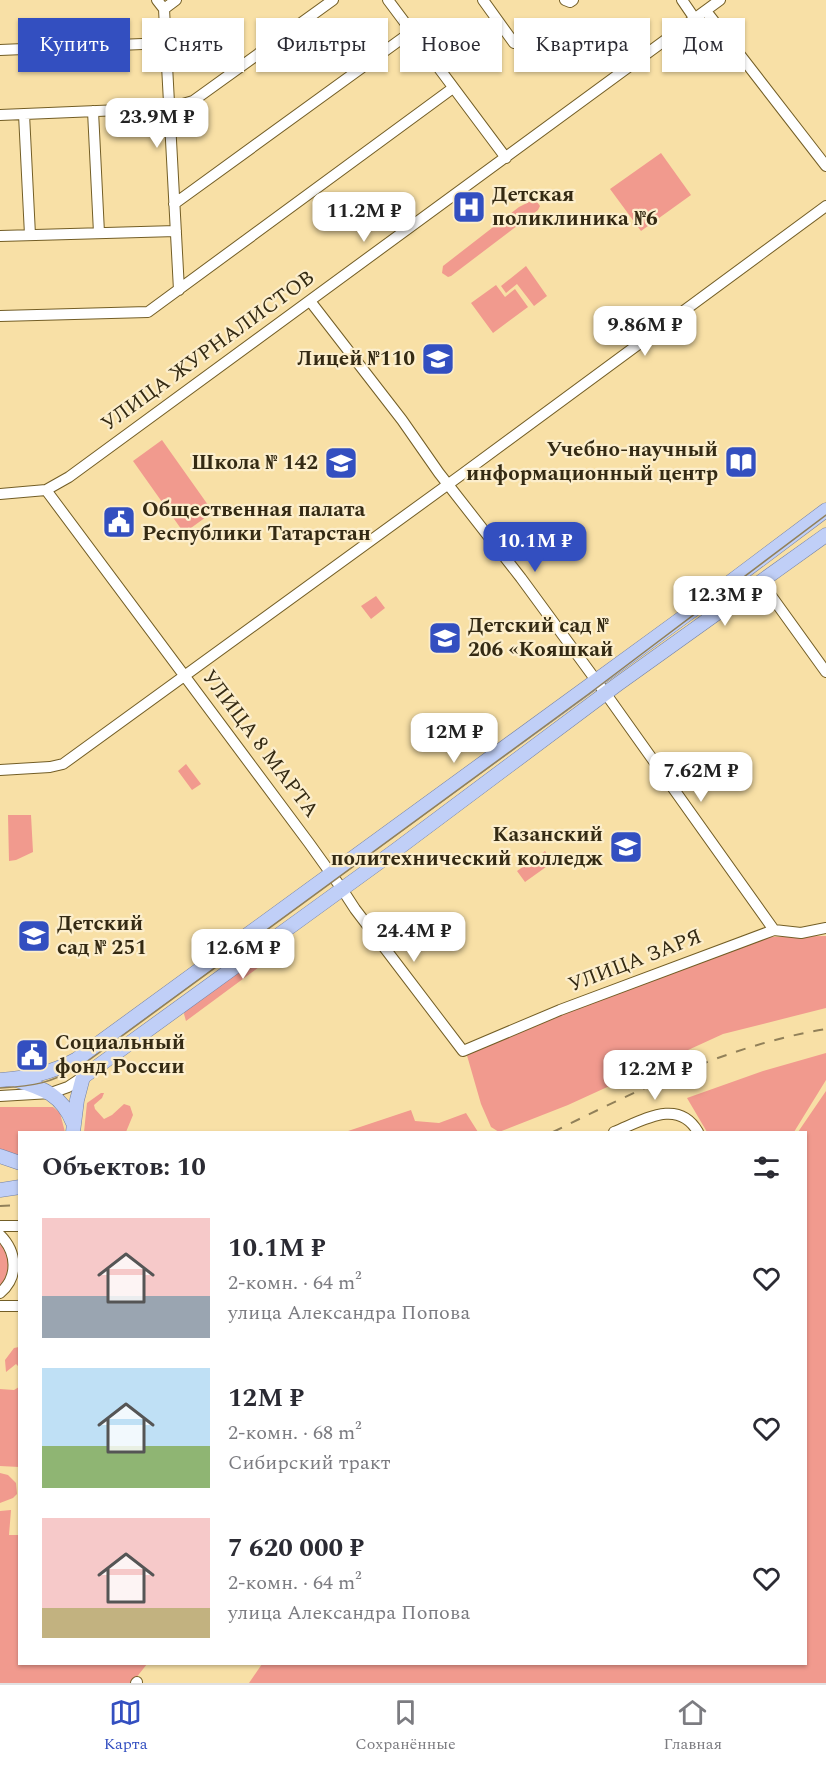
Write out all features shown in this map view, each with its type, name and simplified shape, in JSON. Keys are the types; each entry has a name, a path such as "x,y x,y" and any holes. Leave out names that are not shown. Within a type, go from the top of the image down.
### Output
{"main road":[{"path":"7,1079 50,1072 77,1059 596,681 826,510"},
{"path":"73,1128 83,1077 826,535"},
{"path":"7,1079 35,1086 51,1093 63,1104 73,1128"},
{"path":"0,1156 18,1162"},
{"path":"0,1190 18,1188"}],"street":[{"path":"161,4 176,0"},
{"path":"0,115 169,108 193,101 333,0"},
{"path":"388,0 401,18"},
{"path":"483,0 514,43"},
{"path":"682,0 694,18"},
{"name":"УЛИЦА ЖУРНАЛИСТОВ","path":"696,18 720,0"},
{"path":"706,11 826,166"},
{"path":"174,204 400,40"},
{"name":"УЛИЦА ЖУРНАЛИСТОВ","path":"0,494 46,490 69,477 662,43"},
{"path":"0,50 142,44"},
{"path":"167,72 179,290"},
{"path":"441,72 506,158"},
{"path":"0,316 148,312 453,88"},
{"path":"93,111 99,233"},
{"path":"24,114 30,235"},
{"path":"0,770 63,764 448,485 826,206"},
{"path":"0,236 176,231"},
{"path":"310,301 402,420 448,485 606,694 774,930"},
{"name":"УЛИЦА 8 МАРТА","path":"46,490 331,873 355,909 463,1051"},
{"path":"760,583 826,672"},
{"name":"УЛИЦА ЗАРЯ","path":"463,1051 560,1010 774,930 801,933 826,928"},
{"path":"0,1096 51,1093 68,1087 83,1077"},
{"path":"616,1131 666,1113 680,1114 695,1128"},
{"path":"0,1226 18,1226"},
{"path":"0,1235 9,1245 14,1269 11,1280 0,1293"},
{"path":"0,1306 18,1306"}],"shaded area":[{"path":"661,153 691,195 641,231 610,189"},
{"path":"535,199 540,206 538,210 451,276 448,277 442,273 443,266 519,207"},
{"path":"526,266 547,296 534,306 517,284 506,293 501,286"},
{"path":"496,285 505,297 515,289 528,307 493,333 471,303"},
{"path":"162,440 213,512 184,533 133,461"},
{"path":"376,596 385,608 371,619 361,606"},
{"path":"186,764 201,784 192,790 178,771"},
{"path":"8,815 31,815 33,852 9,861"},
{"path":"545,851 553,862 525,882 517,871"},
{"path":"826,936 826,1008 723,1034 568,1105 502,1131 491,1127 481,1104 466,1052 764,937"},
{"path":"278,943 282,950 186,1021 185,1010"},
{"path":"826,1053 826,1080 795,1131 706,1131 687,1098 763,1071"},
{"path":"826,1091 826,1683 249,1683 261,1665 807,1665 807,1131 799,1131"},
{"path":"104,1093 94,1105 104,1119 124,1104 130,1106 133,1115 126,1131 84,1131 87,1103"},
{"path":"0,1107 53,1107 60,1113 65,1131 18,1131 18,1159 0,1151"},
{"path":"411,1110 415,1121 439,1123 466,1113 477,1131 348,1131"},
{"path":"0,1242 9,1266 0,1291"},
{"path":"18,1347 18,1366 16,1364 6,1372 5,1360 14,1348"},
{"path":"18,1388 18,1467 0,1466 0,1389 14,1390"},
{"path":"0,1473 8,1475 16,1483 17,1494 0,1503"},
{"path":"11,1510 9,1535 18,1535 18,1665 146,1665 132,1683 0,1683 0,1511"}],"tram line":[{"path":"0,1088 42,1083 81,1066 590,693 826,515"}],"railway":[{"path":"555,1131 652,1085 720,1057 790,1036 826,1029"},
{"path":"0,1206 18,1205"}],"place":[{"name":"Детская поликлиника №6","path":"469,207"},
{"name":"Лицей №110","path":"438,359"},
{"name":"Учебно-научный информационный центр","path":"741,462"},
{"name":"Школа № 142","path":"341,463"},
{"name":"Общественная палата Республики Татарстан","path":"119,522"},
{"name":"Детский сад № 206 «Кояшкай","path":"445,638"},
{"name":"Казанский политехнический колледж","path":"626,847"},
{"name":"Детский сад № 251","path":"34,936"},
{"name":"Социальный фонд России","path":"32,1055"}]}
